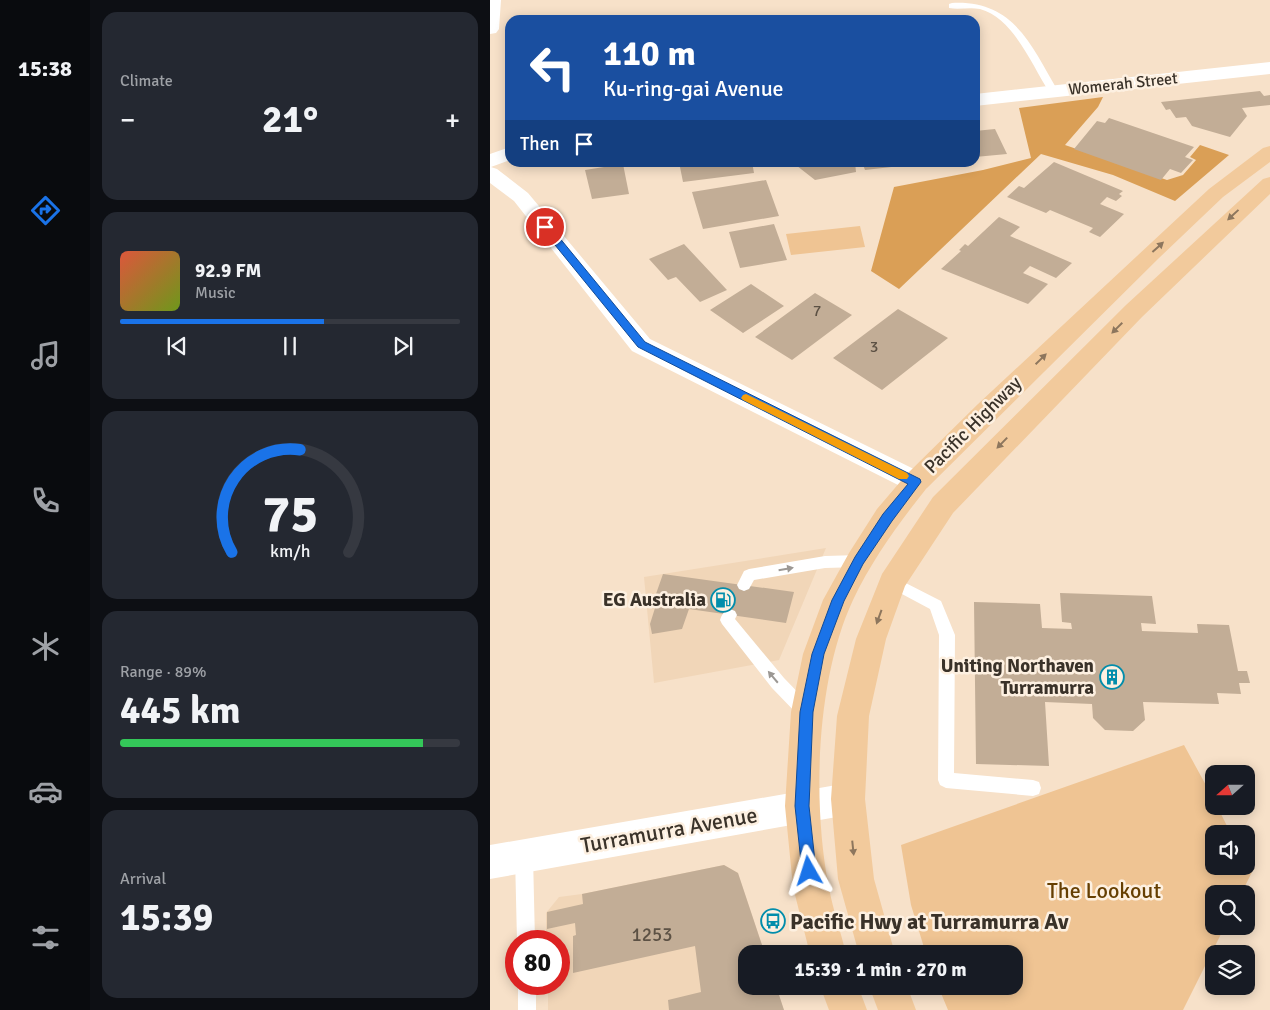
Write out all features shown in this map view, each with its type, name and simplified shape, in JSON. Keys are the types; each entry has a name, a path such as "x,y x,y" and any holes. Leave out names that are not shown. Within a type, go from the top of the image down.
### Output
{"highway":[{"name":"Pacific Highway","path":"826,945 811,887 802,806 807,712 818,654 838,600 859,561 888,517 916,482 1151,253 1216,193 1270,152"},
{"name":"Pacific Highway","path":"874,945 856,879 848,799 853,716 871,640 892,582 942,505 1134,310 1226,222 1270,183"},
{"path":"842,995 848,1010"},
{"path":"891,995 897,1010"}],"street":[{"path":"490,29 492,0"},
{"name":"Womerah Street","path":"980,99 1270,68"},
{"path":"490,161 505,155"},
{"path":"490,173 521,197 642,345 916,482"},
{"name":"Turramurra Avenue","path":"490,862 848,799"}],"lane":[{"path":"952,6 977,6 997,14 1013,29 1053,91"},
{"path":"744,585 749,575 825,562 859,561"},
{"path":"892,582 936,605 947,635 946,780 1033,788"},
{"path":"730,615 727,620 778,683 807,712"},
{"path":"524,856 526,930"},
{"path":"527,995 527,1010"}],"shaded area":[{"path":"1103,97 1098,107 1065,145 1167,180 1183,175 1196,160 1190,157 1200,145 1229,155 1175,201 1113,175 1041,154 899,289 871,271 894,187 983,170 1031,158 1019,108"},
{"name":"EG Australia","path":"826,548 779,660 654,683 644,577"},
{"path":"724,865 738,873 762,945 738,945 738,995 779,995 784,1010 548,1010 548,995 570,995 570,930 546,930 546,913 559,897"}],"green space":[{"path":"860,226 865,247 791,255 786,234"},
{"name":"The Lookout","path":"1184,745 1205,784 1205,815 1222,815 1226,825 1205,825 1205,875 1250,875 1246,885 1205,885 1205,935 1220,935 1216,945 1205,945 1205,966 1183,1010 948,1010 942,995 1023,995 1023,945 923,945 911,905 901,845"}],"building":[{"path":"1260,91 1264,96 1270,95 1270,105 1242,108 1247,116 1230,137 1192,126 1186,117 1176,118 1170,109 1166,110 1161,102"},
{"path":"1109,118 1194,147 1185,157 1193,160 1181,173 1170,169 1161,180 1074,149 1097,121 1105,123"},
{"path":"995,129 1007,154 980,157 980,130"},
{"path":"1054,162 1123,191 1119,194 1122,196 1116,201 1107,197 1100,204 1124,214 1100,237 1089,232 1093,228 1050,210 1046,213 1007,197 1019,186 1024,188"},
{"path":"604,167 624,167 629,194 592,199 585,170"},
{"path":"680,167 753,167 754,173 683,182"},
{"path":"798,167 856,167 856,172 815,180"},
{"path":"864,167 892,167 865,170"},
{"path":"766,180 779,216 703,229 692,192"},
{"path":"999,217 1020,227 1010,236 1072,263 1056,278 1030,266 1023,273 1048,284 1028,304 941,269 961,251 959,250 965,244 968,246"},
{"path":"774,224 787,260 740,268 729,232"},
{"path":"684,244 727,290 700,302 676,277 668,280 649,259"},
{"path":"751,284 784,306 743,333 710,310"},
{"path":"815,293 852,315 792,360 755,337"},
{"path":"898,309 948,338 882,390 833,358"},
{"name":"EG Australia","path":"663,574 794,592 786,623 689,609 682,629 652,634 650,624 655,608 651,608"},
{"name":"Uniting Northaven Turramurra","path":"1060,593 1152,596 1156,624 1141,623 1142,631 1198,633 1197,624 1229,625 1238,671 1247,671 1250,683 1239,683 1241,694 1217,693 1219,704 1143,702 1145,720 1133,731 1105,730 1093,718 1092,704 1045,702 1049,766 976,764 974,602 1040,604 1042,628 1072,629 1071,623 1062,622"},
{"path":"724,865 738,873 762,945 738,945 738,995 779,995 784,1010 669,1010 668,1000 701,992 695,946 573,973 575,923 547,929 547,912 583,904 582,894"}],"slow traffic":[{"path":"746,398 903,476"}],"place":[{"name":"EG Australia","path":"723,600"},
{"name":"Uniting Northaven Turramurra","path":"1112,677"},
{"name":"Pacific Hwy at Turramurra Av","path":"773,921"}],"route":[{"path":"545,227 642,345 916,482 888,517 859,561 838,600 818,654 807,712 802,806 809,871"}]}
